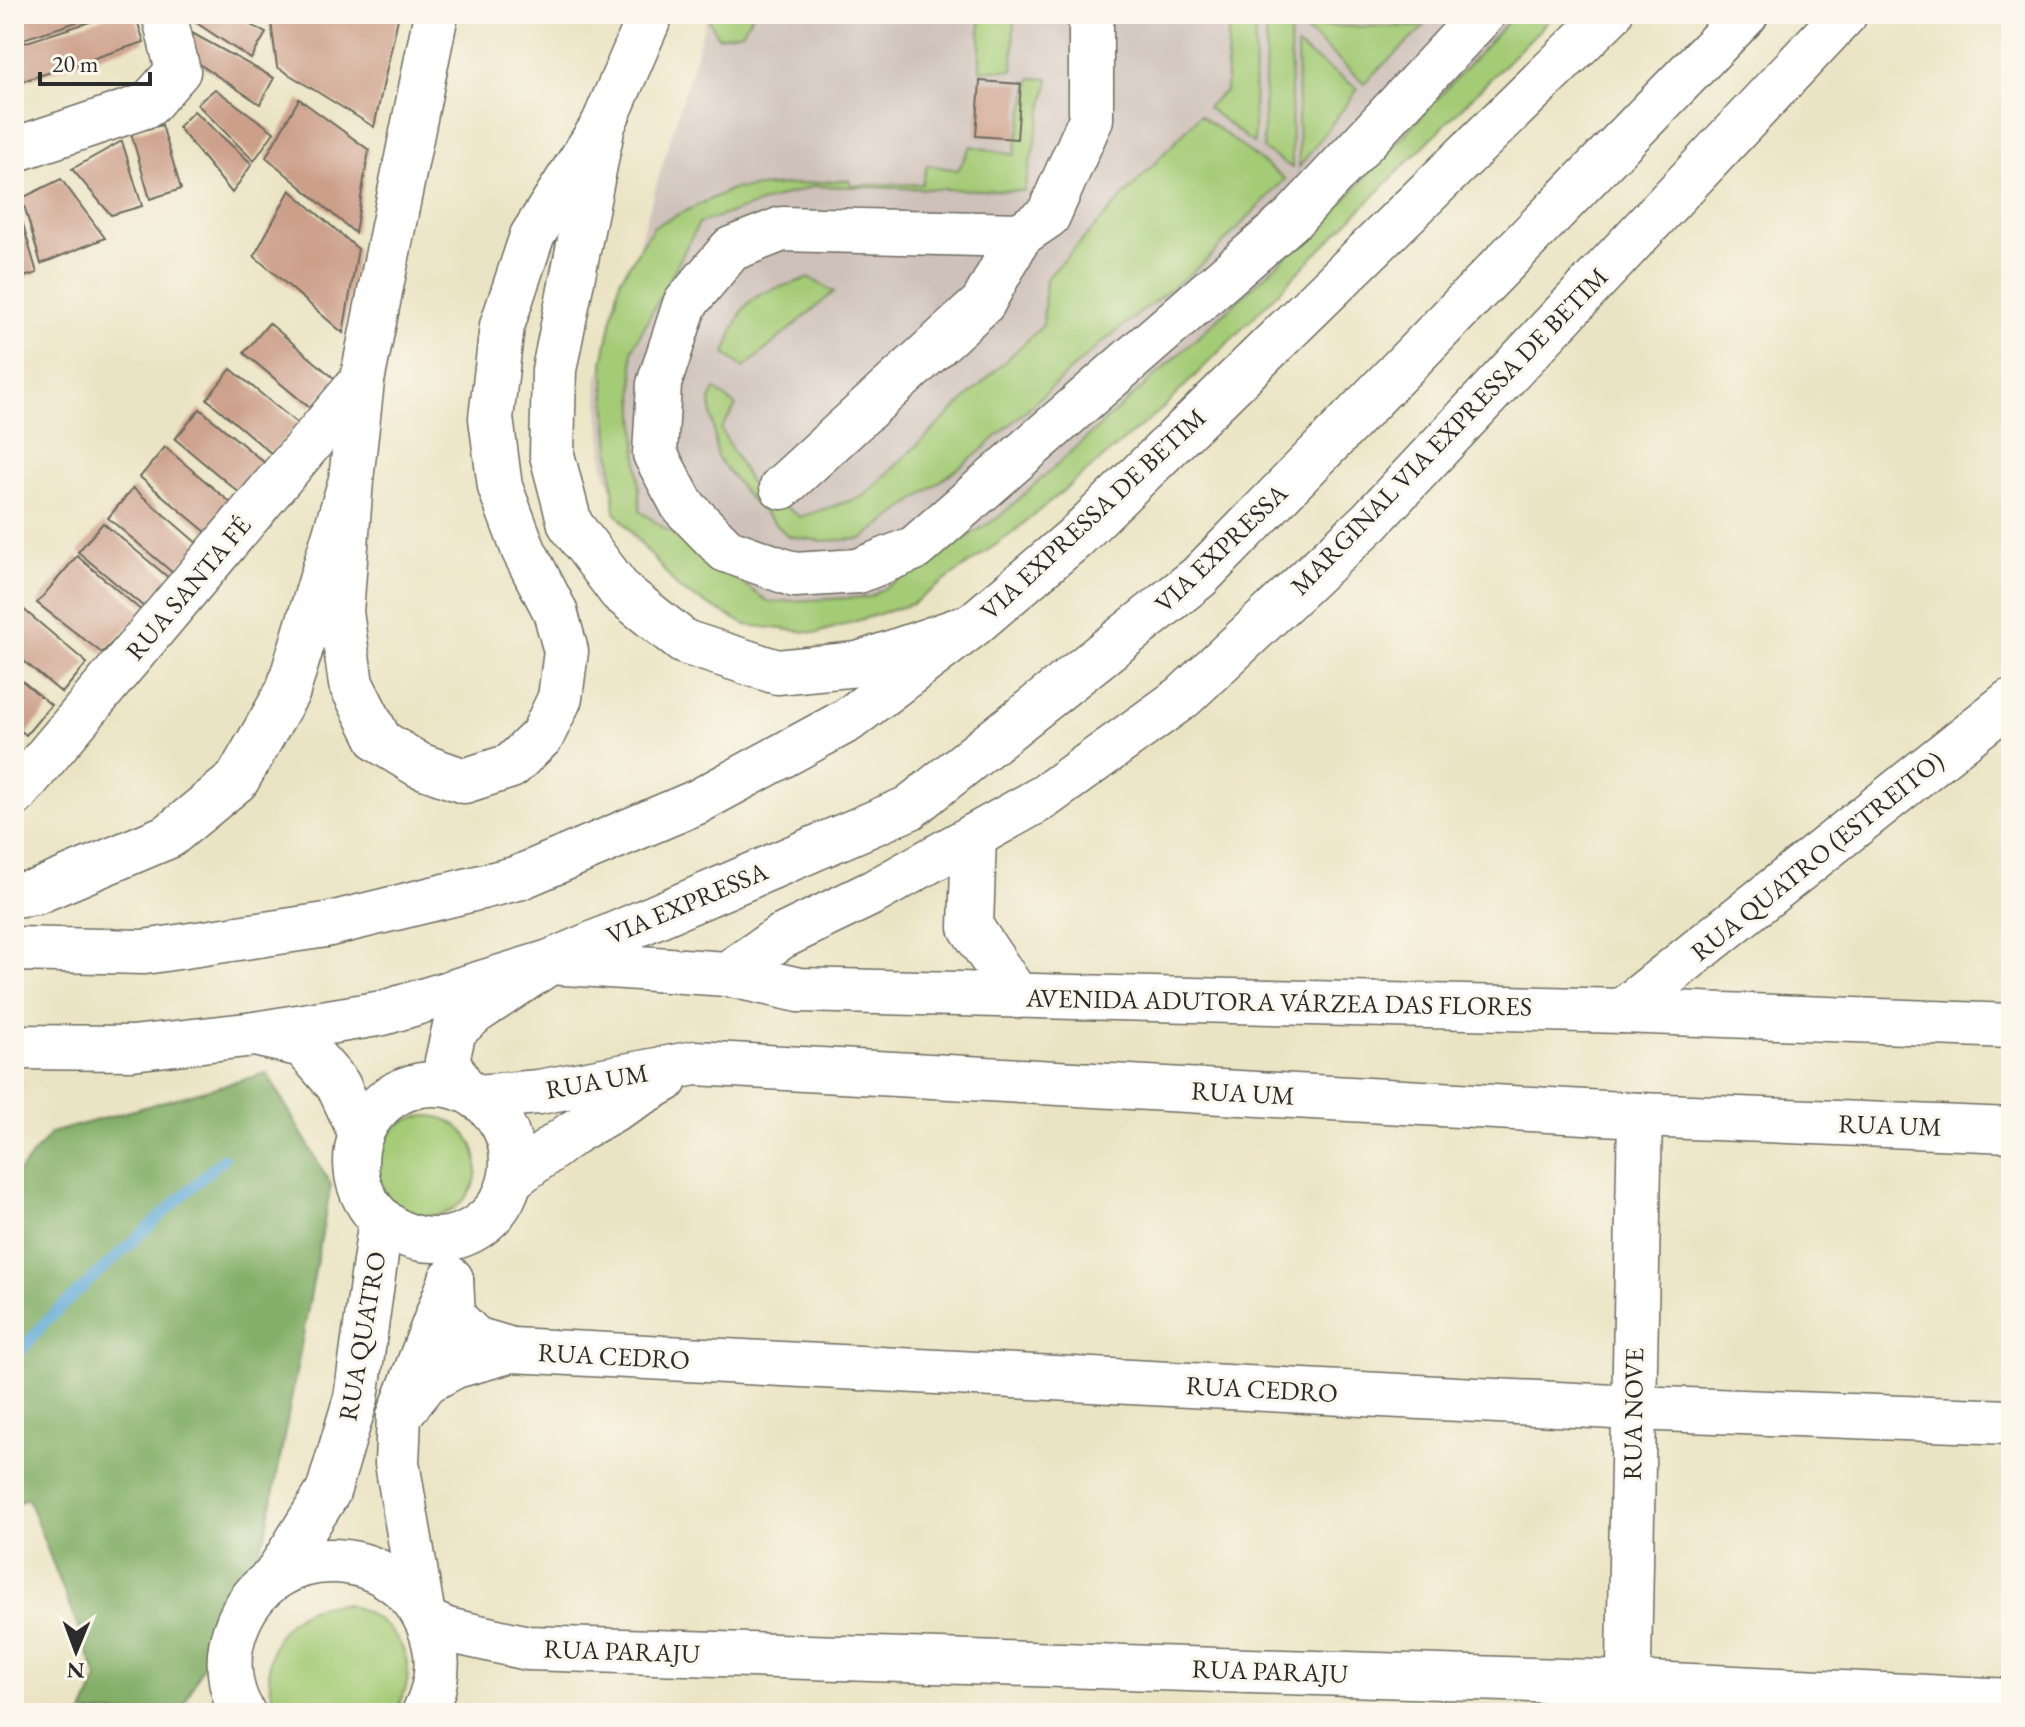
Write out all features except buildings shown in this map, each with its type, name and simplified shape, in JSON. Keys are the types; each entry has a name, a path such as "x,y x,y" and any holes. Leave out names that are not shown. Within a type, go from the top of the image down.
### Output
{"main road":[{"path":"14,150 148,105 178,71 164,14"},
{"path":"436,14 362,381 341,612 351,684 380,741 419,765 464,781 511,766 542,736 560,698 566,651 555,611 524,551 500,487 491,418 502,326 532,236 603,125 651,14"},
{"path":"782,487 983,303 1020,235 1048,216 1091,119 1091,14"},
{"path":"1020,235 782,229 731,249 685,304 659,384 655,454 683,506 726,550 795,575 858,571 915,548 1294,217 1483,14"},
{"name":"VIA EXPRESSA DE BETIM","path":"14,949 144,952 326,925 518,878 697,802 848,720 973,625 1075,538 1610,14"},
{"name":"VIA EXPRESSA","path":"550,962 909,808 1199,577 1746,14"},
{"name":"MARGINAL VIA EXPRESSA DE BETIM","path":"727,974 781,937 874,892 1044,797 1183,697 1359,531 1845,14"},
{"path":"603,125 554,370 552,455 570,524 620,591 684,642 777,672 858,664 973,625"},
{"name":"RUA SANTA FÉ","path":"14,795 362,381"},
{"path":"14,895 36,892 169,836 237,780 288,691 351,480"},
{"name":"RUA QUATRO (ESTREITO)","path":"1622,1011 2011,701"},
{"path":"974,836 971,927 1017,996"},
{"path":"14,1047 132,1048 255,1034 383,1013 550,962"},
{"path":"471,1093 440,1084 415,1086 392,1096 373,1113 361,1134 356,1157 358,1180 366,1202 381,1219 400,1232 421,1239 454,1237 484,1222 496,1210 511,1179 512,1157 507,1134 496,1114 471,1093 447,1061 454,1030 475,1012 550,962"},
{"name":"AVENIDA ADUTORA VÁRZEA DAS FLORES","path":"550,962 727,974 799,990 1622,1011 2011,1026"},
{"path":"255,1034 303,1045 338,1085 361,1134"},
{"path":"511,1179 574,1132 695,1063"},
{"name":"RUA UM","path":"471,1093 539,1092 695,1063 1640,1115 2011,1130"},
{"name":"RUA NOVE","path":"1628,1698 1640,1115"},
{"name":"RUA QUATRO","path":"274,1578 328,1492 352,1412 381,1219"},
{"name":"RUA QUATRO","path":"427,1705 436,1653 425,1616 397,1463 399,1416 451,1279 484,1222"},
{"name":"RUA CEDRO","path":"451,1279 453,1317 475,1339 512,1350 1633,1408 2011,1422"},
{"name":"RUA CEDRO","path":"399,1416 427,1381 455,1366 512,1350"},
{"path":"212,1713 229,1670 231,1643 239,1618 254,1596 274,1578 305,1564 338,1560 371,1567 400,1584 425,1616"},
{"name":"RUA PARAJU","path":"425,1616 447,1630 528,1648 1628,1698 2011,1701"},
{"name":"RUA PARAJU","path":"427,1705 451,1673 528,1648"},
{"path":"229,1670 237,1704 243,1713"}],"shaded area":[{"path":"708,14 1543,14 989,540 873,618 778,621 699,598 633,540 604,470 597,382"}],"green space":[{"path":"706,14 753,14 742,32 718,37"},
{"path":"980,14 1014,14 1013,70 980,70"},
{"path":"1229,14 1255,14 1254,144 1207,107 1226,90"},
{"path":"1267,14 1290,14 1292,168 1263,149"},
{"path":"1515,14 1555,14 1162,409 1011,534 912,604 817,633 746,625 679,589 615,512 603,362 620,280 654,226 732,189 849,180 851,185 922,184 927,165 958,170 971,146 1014,155 1031,78 1049,79 1024,191 814,186 699,223 632,350 640,511 769,602 870,597 999,517 1175,358 1327,219"},
{"path":"1302,26 1424,27 1364,83"},
{"path":"1297,46 1358,89 1299,167"},
{"path":"1200,115 1285,179 1205,262 1099,345 976,455 862,539 821,541 788,536 749,498 717,457 710,401 715,389 736,406 721,429 749,481 800,517 864,496 1043,325 1046,279"},
{"path":"810,278 834,292 744,368 725,354 739,318 752,300 774,289"},
{"path":"267,1073 331,1185 266,1534 180,1713 83,1713 98,1679 27,1497 14,1507 14,1177 51,1133"},
{"path":"427,1116 446,1120 463,1130 473,1147 477,1166 473,1185 463,1202 446,1212 427,1216 408,1212 391,1202 381,1185 377,1166 381,1147 391,1130 408,1120"},
{"path":"346,1604 379,1621 392,1632 401,1646 407,1677 394,1713 280,1713 273,1697 269,1664 279,1634 289,1622 303,1613 323,1605"}],"waterway":[{"path":"14,1360 46,1321 224,1158"}]}
